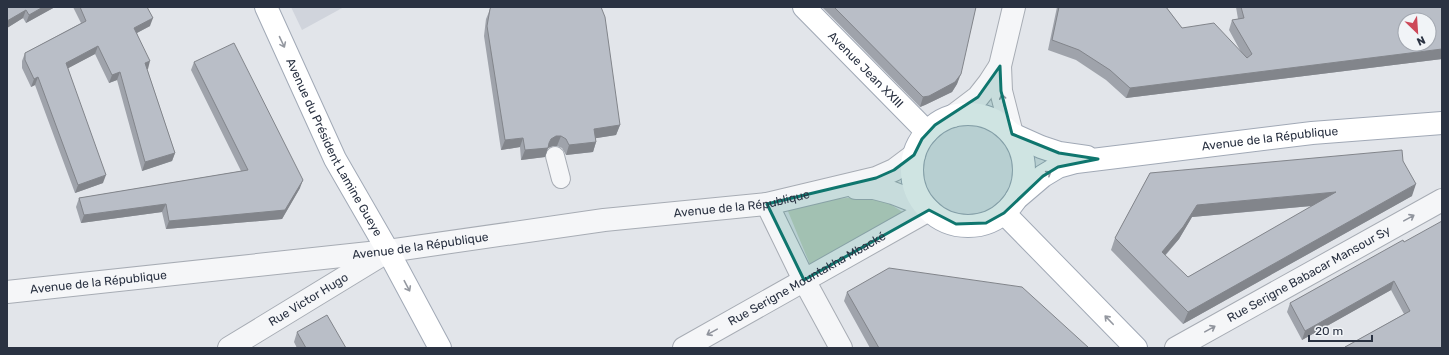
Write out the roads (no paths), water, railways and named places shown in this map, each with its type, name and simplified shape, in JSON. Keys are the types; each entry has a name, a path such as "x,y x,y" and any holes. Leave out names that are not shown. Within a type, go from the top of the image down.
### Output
{"main road":[{"name":"Avenue du Président Lamine Gueye","path":"266,7 335,159 388,251 440,348"},
{"name":"Avenue Jean XXIII","path":"804,7 927,132"},
{"path":"975,114 995,120 1012,134 1022,151 1024,161 1023,181 1010,206 995,219 986,223 966,226 946,221 927,208 918,196 912,166 914,155 919,143 927,132 944,119 953,116 975,114"},
{"name":"Avenue de la République","path":"1010,206 1043,176 1058,167 1076,162 1312,132 1442,123"},
{"name":"Avenue de la République","path":"1012,134 1059,153 1098,159"},
{"path":"1010,206 1136,348"}],"street":[{"path":"1012,134 1001,91 1000,66 1014,7"},
{"path":"953,116 978,97 1000,66"},
{"name":"Avenue de la République","path":"7,292 388,251 596,221 767,204 876,178 894,170 914,155"},
{"path":"555,156 561,179"},
{"name":"Avenue de la République","path":"833,189 874,188 893,193 927,208"},
{"name":"Rue Serigne Babacar Mansour Sy","path":"1176,348 1442,200"},
{"path":"767,204 804,280 841,348"},
{"name":"Rue Serigne Mountakha Mbacké","path":"684,348 927,208"},
{"name":"Rue Victor Hugo","path":"233,347 388,251"}]}
